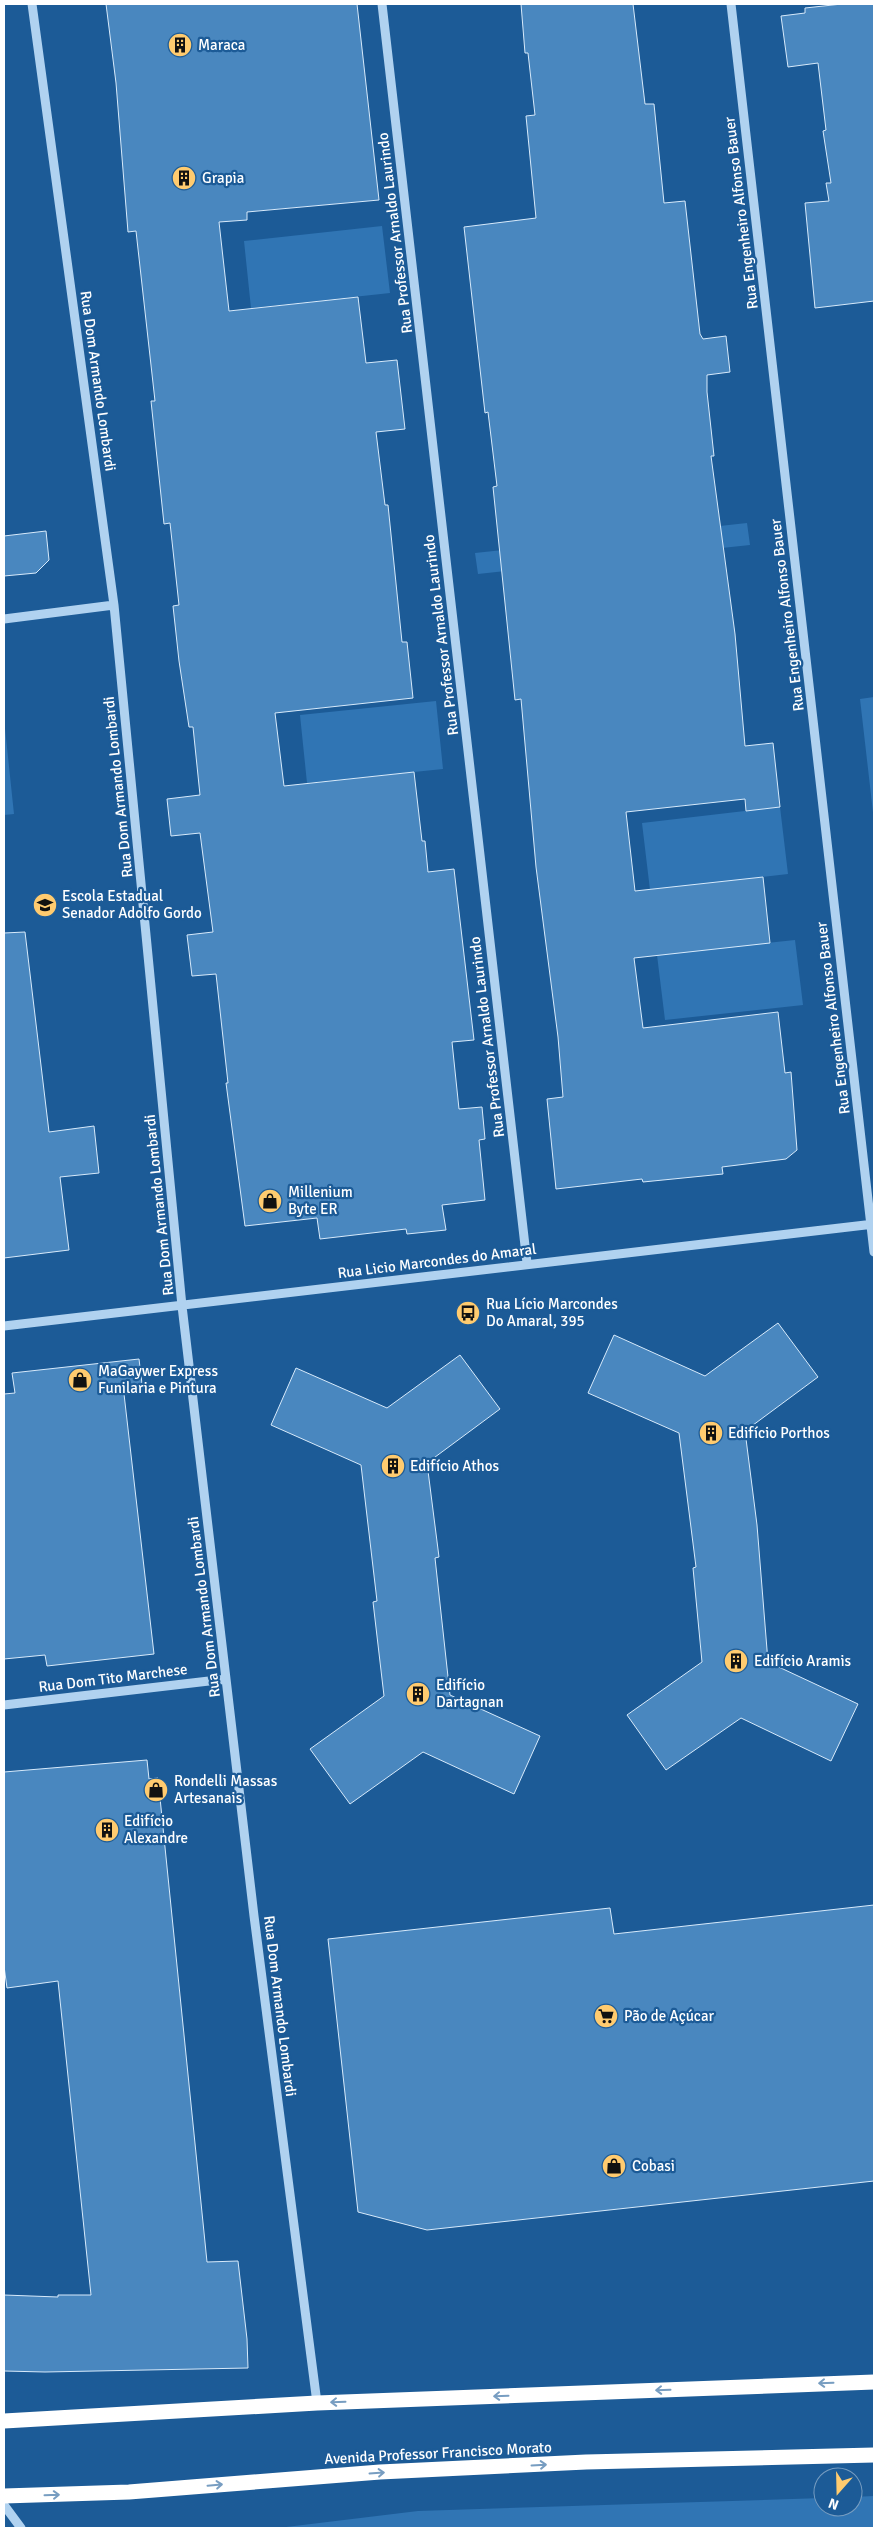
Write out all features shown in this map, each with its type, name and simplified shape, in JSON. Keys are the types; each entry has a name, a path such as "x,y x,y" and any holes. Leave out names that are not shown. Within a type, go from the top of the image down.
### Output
{"highway":[{"path":"4,2421 317,2403 874,2382"},
{"name":"Avenida Professor Francisco Morato","path":"4,2496 129,2492 380,2472 566,2463 874,2455"}],"street":[{"name":"Rua Dom Armando Lombardi","path":"32,4 114,605 182,1306 226,1679 317,2403"},
{"name":"Rua Professor Arnaldo Laurindo","path":"382,4 527,1263"},
{"name":"Rua Engenheiro Alfonso Bauer","path":"731,4 873,1224 874,1252"},
{"path":"4,619 114,605"},
{"name":"Rua Licio Marcondes do Amaral","path":"4,1326 527,1263 873,1224"},
{"name":"Rua Dom Tito Marchese","path":"4,1704 226,1679"},
{"path":"4,2505 21,2528"}],"shaded area":[{"path":"382,226 390,293 251,308 244,241"},
{"path":"747,523 750,545 478,574 475,553"},
{"path":"874,697 874,821 860,699"},
{"path":"436,701 443,769 307,783 300,715"},
{"path":"4,719 14,814 4,815"},
{"path":"780,807 788,874 650,890 642,823"},
{"path":"795,940 803,1005 665,1020 657,955"},
{"path":"874,2496 874,2528 278,2528 418,2511 813,2498 813,2517 863,2517 863,2497"}],"building":[{"path":"106,4 357,4 379,200 247,212 247,220 219,222 229,311 358,297 366,363 397,360 405,429 376,432 385,505 388,505 402,642 407,642 413,698 275,713 284,786 414,772 422,841 425,841 428,872 454,869 474,1040 452,1042 459,1109 482,1107 485,1139 479,1140 485,1200 442,1205 446,1230 407,1234 406,1229 320,1239 317,1218 245,1226 226,1083 228,1083 216,974 192,976 187,935 213,932 200,833 171,836 167,799 200,795 193,727 189,727 179,661 173,606 179,605 170,523 164,524 151,401 155,401 136,231 128,232 116,83"},
{"path":"521,4 633,4 645,104 654,104 664,203 685,201 700,334 703,339 726,336 730,372 707,375 714,456 711,456 735,634 745,746 773,743 780,807 746,811 745,799 626,812 635,891 763,877 770,943 634,958 643,1028 778,1012 785,1073 791,1072 797,1150 786,1159 722,1167 723,1174 643,1182 642,1179 556,1189 547,1099 563,1097 558,1037 536,867 521,699 515,700 493,487 497,486 488,412 485,413 464,227 536,218 526,116 535,115 528,53 525,53"},
{"path":"842,4 874,4 874,301 815,308 805,203 829,201 826,183 831,183 823,131 826,130 818,63 788,67 781,16 805,13 805,8"},
{"path":"46,531 49,560 36,573 4,576 4,536"},
{"path":"25,932 49,1132 94,1126 99,1173 60,1177 69,1250 4,1258 4,933"},
{"path":"778,1323 818,1377 745,1431 757,1525 768,1662 858,1704 831,1761 741,1718 666,1770 627,1715 702,1662 693,1568 696,1567 679,1433 588,1393 614,1335 705,1376"},
{"path":"460,1355 500,1409 427,1463 439,1557 435,1558 450,1695 540,1736 514,1794 423,1752 350,1804 310,1749 384,1696 373,1602 377,1601 361,1465 271,1425 296,1368 387,1408"},
{"path":"139,1359 143,1392 124,1394 154,1654 47,1666 45,1655 4,1659 4,1394 15,1393 12,1373"},
{"path":"147,1760 149,1779 158,1778 207,2262 238,2261 247,2339 248,2368 45,2372 4,2371 4,2295 58,2297 58,2295 91,2295 58,1981 7,1988 4,1966 4,1772"},
{"name":"Pão de Açúcar","path":"874,1905 874,2181 427,2230 358,2212 328,1939 610,1908 614,1934"}],"place":[{"name":"Maraca","path":"180,45"},
{"name":"Grapia","path":"184,178"},
{"name":"Escola Estadual Senador Adolfo Gordo","path":"45,905"},
{"name":"Millenium Byte ER","path":"270,1201"},
{"name":"Rua Lício Marcondes Do Amaral, 395","path":"468,1313"},
{"name":"MaGaywer Express Funilaria e Pintura","path":"80,1380"},
{"name":"Edifício Porthos","path":"711,1433"},
{"name":"Edifício Athos","path":"393,1466"},
{"name":"Edifício Aramis","path":"736,1661"},
{"name":"Edifício Dartagnan","path":"418,1694"},
{"name":"Rondelli Massas Artesanais","path":"156,1790"},
{"name":"Edifício Alexandre","path":"107,1830"},
{"name":"Pão de Açúcar","path":"606,2016"},
{"name":"Cobasi","path":"614,2166"}]}
